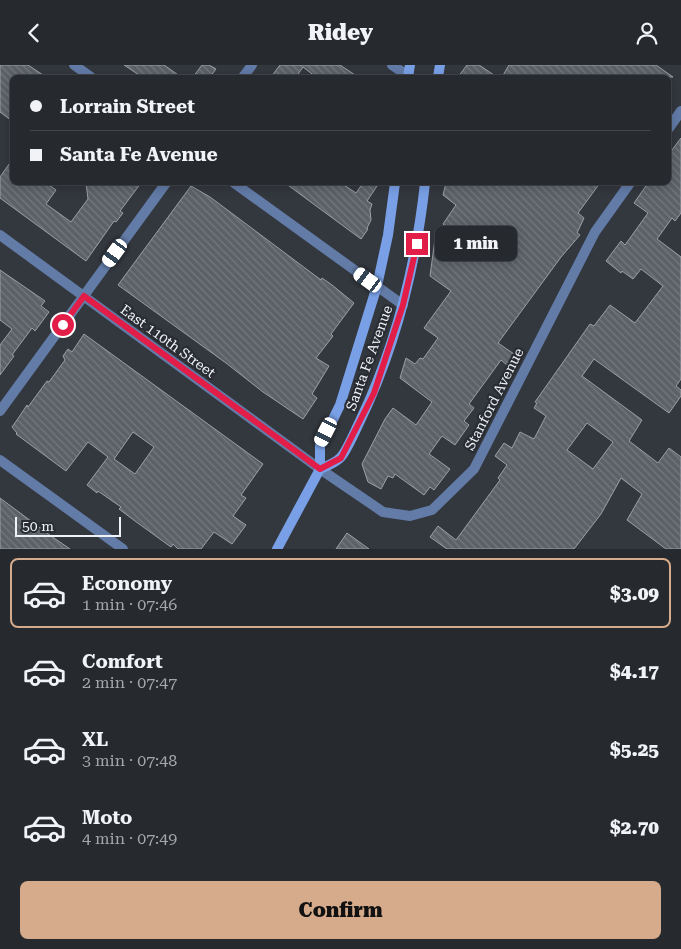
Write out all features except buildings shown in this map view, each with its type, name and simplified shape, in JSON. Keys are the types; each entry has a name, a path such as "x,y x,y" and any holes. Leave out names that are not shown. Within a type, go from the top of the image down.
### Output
{"street":[{"path":"74,65 87,75"},
{"path":"392,65 406,75"},
{"path":"671,125 681,111"},
{"path":"0,411 165,185"},
{"path":"237,185 403,305"},
{"name":"Santa Fe Avenue","path":"277,549 320,469 320,445 340,405 377,287 388,235 395,185"},
{"name":"Santa Fe Avenue","path":"320,469 341,458 374,393 403,305 415,253 425,185"},
{"name":"Stanford Avenue","path":"320,469 383,512 410,516 432,510 474,469 595,232 629,185"},
{"name":"East 110th Street","path":"0,235 320,469"},
{"path":"0,460 123,549"}],"route":[{"path":"63,325 84,296 320,469 341,458 374,393 403,305 417,244"}]}
